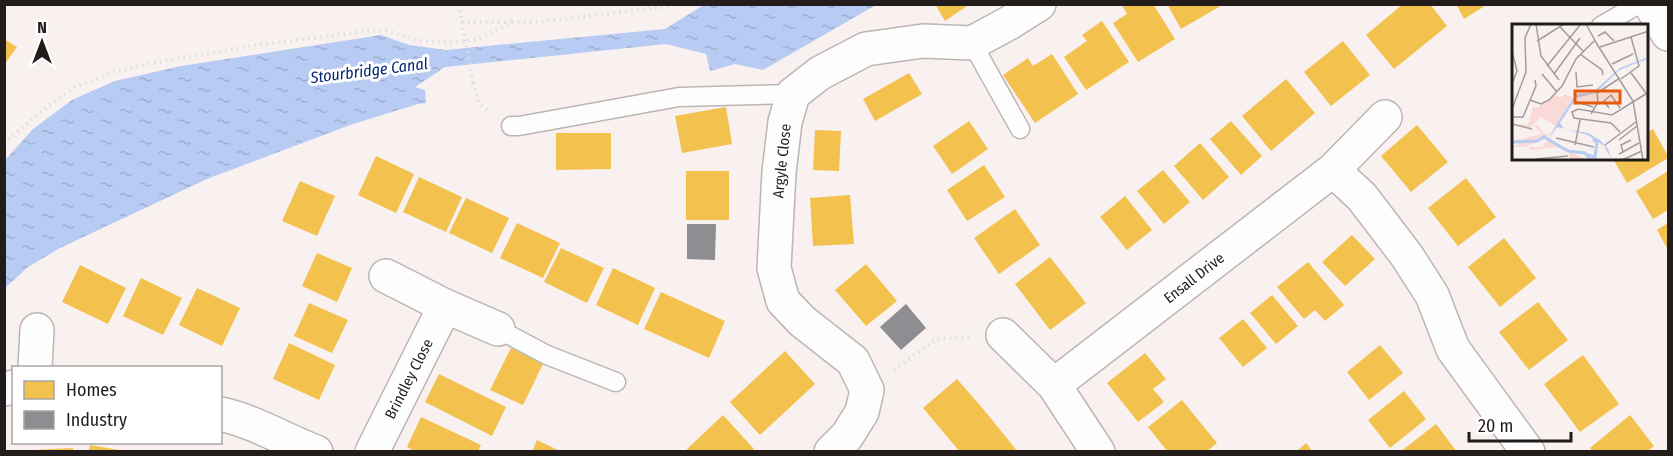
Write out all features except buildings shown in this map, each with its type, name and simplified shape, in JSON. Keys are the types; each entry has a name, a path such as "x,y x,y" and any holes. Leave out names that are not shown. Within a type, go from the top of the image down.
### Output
{"street":[{"path":"793,94 820,73 866,49 923,41 972,43 1010,23 1039,4"},
{"path":"1650,4 1668,34"},
{"name":"Argyle Close","path":"793,94 785,122 779,172 774,268 783,300 802,321 853,361 867,390"},
{"name":"Ensall Drive","path":"1054,385 1333,170 1385,117"},
{"path":"1333,170 1362,197 1407,256 1432,295 1453,349 1528,452"},
{"path":"386,276 445,306 498,329"},
{"name":"Brindley Close","path":"372,452 445,306"},
{"path":"35,366 37,330"},
{"path":"1003,335 1054,385 1098,452"},
{"path":"831,452 847,436 862,412 867,390"},
{"path":"222,414 238,418 316,452"}],"lane":[{"path":"1605,24 1639,4"},
{"path":"972,43 1020,129"},
{"path":"511,126 679,97 793,94"},
{"path":"498,329 547,355 616,382"}],"path":[{"path":"460,4 473,83 480,104 511,126"},
{"path":"462,22 538,22 687,4"},
{"path":"4,144 39,113 75,87 114,72 256,45 367,31 387,31 417,40 449,43 478,39 512,22"},
{"path":"867,390 936,339 1003,335"}],"water":[{"name":"Stourbridge Canal","path":"704,5 876,5 763,70 735,64 710,71 706,54 666,44 445,67 415,87 425,90 426,103 353,124 207,179 60,248 28,267 5,288 5,160 33,129 72,100 115,81 181,66 381,35 409,45 446,50 665,29"}]}
